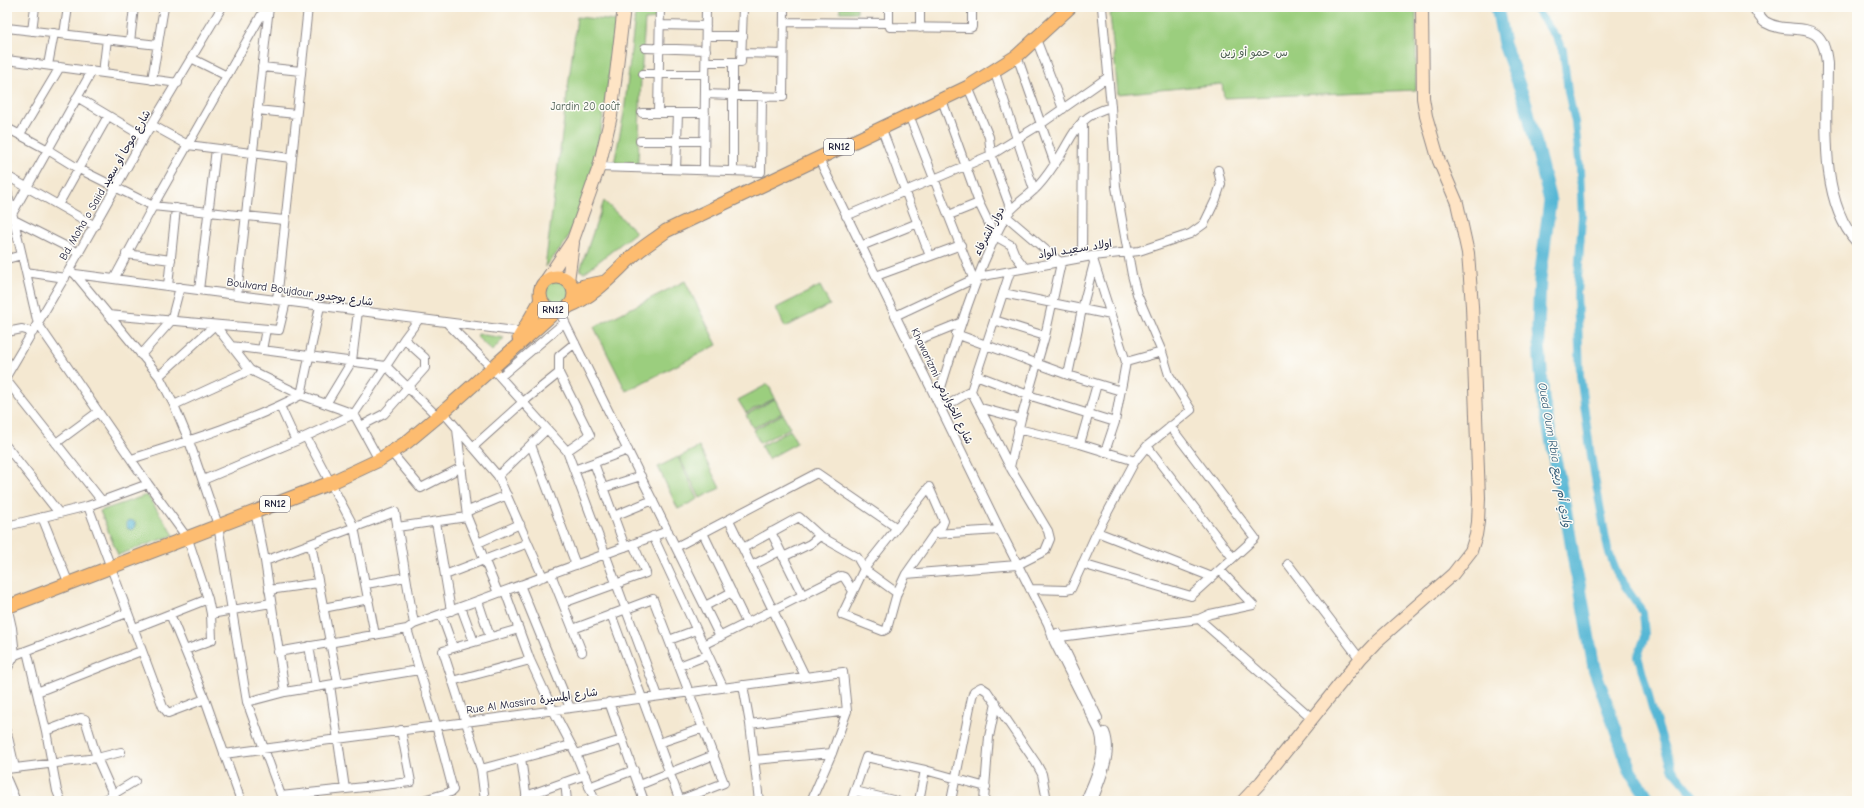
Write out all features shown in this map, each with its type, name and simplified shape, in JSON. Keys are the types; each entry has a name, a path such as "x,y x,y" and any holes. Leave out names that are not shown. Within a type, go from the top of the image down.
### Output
{"main road":[{"path":"547,279 573,240 599,167 611,116 624,7"},
{"path":"1243,801 1261,782 1313,719 1360,659 1377,641 1453,574 1471,551 1476,535 1479,498 1472,306 1468,253 1457,202 1439,161 1426,116 1423,98 1422,7"},
{"name":"RN12","path":"513,348 562,312 595,292 636,254 666,231 818,157 968,87 1016,56 1070,8"},
{"path":"571,286 573,240"},
{"name":"RN12","path":"562,312 547,308 541,300 540,289 547,279 560,277 571,286 584,286 606,282"},
{"name":"RN12","path":"562,312 573,299 571,286"},
{"name":"RN12","path":"7,607 188,539 218,525 330,483 379,460 496,373 513,348 541,300"}],"street":[{"path":"32,31 35,7"},
{"path":"64,34 68,7"},
{"path":"130,42 134,7"},
{"path":"152,80 164,7"},
{"name":"Bd. Moha o Saiid شارع موحا أو سعيد","path":"7,374 70,274 79,253 117,188 144,137 193,59 222,7"},
{"path":"237,295 262,67 267,7"},
{"path":"114,279 153,206 267,7"},
{"path":"277,300 284,220 302,71 308,7"},
{"path":"658,113 660,7"},
{"path":"704,170 706,7"},
{"path":"706,62 741,62 743,7"},
{"path":"705,94 783,97 784,7"},
{"path":"890,7 890,27 920,28 972,28 972,7"},
{"path":"920,7 920,28"},
{"path":"1030,589 1069,590 1072,587 1097,532 1135,461 1147,446 1190,410 1169,375 1162,352 1137,294 1127,252 1116,187 1111,107 1102,7"},
{"path":"1754,7 1760,17 1772,25 1810,31 1820,40 1824,48 1827,64 1828,163 1832,192 1838,214 1845,228 1857,242"},
{"path":"784,22 889,23"},
{"path":"660,25 706,26"},
{"path":"7,28 158,45"},
{"path":"48,65 54,33"},
{"path":"706,36 743,36"},
{"path":"102,73 108,39"},
{"path":"1036,39 1063,109"},
{"path":"645,48 706,50"},
{"path":"742,53 783,54"},
{"path":"1016,56 1055,164"},
{"path":"193,59 227,76"},
{"path":"7,60 178,83"},
{"path":"733,63 733,171"},
{"path":"20,134 60,67"},
{"path":"262,67 302,71"},
{"path":"994,70 1034,190"},
{"path":"13,217 27,188 92,71"},
{"path":"643,74 705,74"},
{"path":"846,216 992,155 1018,140 1108,76"},
{"path":"968,87 989,137 992,155 1009,213 1061,263 1045,336 1038,364 1020,419 1010,467"},
{"path":"599,167 761,172 762,96"},
{"path":"77,97 144,137"},
{"path":"942,100 979,203 995,236 1011,245 1015,255 1024,268"},
{"name":"دوار الشرفاء","path":"937,401 956,334 976,277 995,236 1009,213 1034,190 1055,164 1071,136 1083,120 1093,114 1111,107"},
{"path":"257,110 296,114"},
{"path":"642,113 705,113"},
{"path":"676,169 678,113"},
{"path":"909,115 961,245 976,277"},
{"path":"58,205 108,116"},
{"path":"1082,258 1083,120"},
{"path":"152,125 188,145 291,158"},
{"path":"881,127 930,256"},
{"path":"7,128 20,134 79,169 153,206 284,220"},
{"path":"640,141 704,141"},
{"path":"198,290 216,149"},
{"name":"Khawarizmi شارع الخوارزمي","path":"818,157 1017,565 1057,639 1108,742 1104,768 1093,801"},
{"name":"اولاد سـعيـد الواد","path":"895,316 976,277 1061,263 1082,258 1093,259 1139,251 1190,234 1202,227 1207,219 1221,184 1218,170"},
{"path":"7,176 95,226"},
{"path":"7,190 38,324 148,484 188,539 208,599 211,614 212,640 185,650"},
{"path":"949,215 979,203"},
{"path":"168,286 176,208"},
{"path":"13,217 79,253"},
{"path":"861,246 918,224"},
{"path":"876,276 961,245"},
{"path":"126,254 171,260"},
{"path":"7,259 22,255"},
{"path":"1068,375 1093,259"},
{"path":"1093,259 1126,362 1115,422 1105,452"},
{"name":"Boulvard Boujdour شارع بوجدور","path":"26,272 70,274 114,279 522,332"},
{"path":"941,409 971,391 1010,272"},
{"path":"70,274 108,315 158,376 174,405 189,441 218,525 247,702 282,799 412,781 401,730"},
{"path":"141,355 171,321 180,287"},
{"path":"1003,293 1111,315"},
{"path":"108,315 279,330 286,301"},
{"path":"131,459 189,441 280,406 301,395 320,306"},
{"path":"326,404 352,361 358,311"},
{"path":"496,373 562,312 575,343 720,637"},
{"path":"203,480 306,437 354,414 419,319"},
{"path":"994,320 1045,336"},
{"path":"447,323 496,373 567,450 658,696"},
{"path":"908,344 960,323"},
{"path":"215,325 250,370 301,395 354,414 379,460"},
{"path":"158,376 215,325"},
{"path":"7,332 22,329 33,332"},
{"path":"262,350 266,329"},
{"path":"956,334 1068,375 1121,391"},
{"path":"361,426 384,414 424,371 426,363 424,356 404,339"},
{"path":"567,450 590,435 559,374 559,356 575,343"},
{"path":"231,346 386,366 408,388 457,428 498,476 528,543 563,603 582,652"},
{"path":"1126,362 1162,352"},
{"path":"174,405 250,370"},
{"path":"473,447 523,402 559,374"},
{"path":"976,375 1028,396 1115,422"},
{"path":"7,381 102,501"},
{"path":"1080,444 1097,384"},
{"path":"906,574 1017,565 1045,551 1050,540 1048,531 1010,467 971,391"},
{"path":"280,406 296,441"},
{"path":"981,408 1020,419"},
{"path":"56,443 98,412"},
{"path":"1082,564 1188,596 1195,593 1255,538 1170,426"},
{"path":"457,428 467,514 485,559 519,629 530,660 553,710 576,754 595,801"},
{"path":"498,476 547,429"},
{"path":"1018,429 1080,444 1135,461"},
{"path":"306,437 354,528 376,635"},
{"path":"531,444 576,564"},
{"path":"1147,446 1233,558"},
{"path":"7,447 59,513"},
{"path":"574,470 628,450"},
{"path":"391,452 420,488 462,467"},
{"path":"594,463 624,547"},
{"path":"676,547 817,473 896,528"},
{"path":"603,488 641,476"},
{"path":"7,526 88,506 148,484"},
{"path":"930,487 944,521 942,526 934,534 906,574 897,593 887,629 883,631 843,616 842,613 864,569 896,528 930,487"},
{"path":"397,527 436,522 467,514 507,496"},
{"path":"614,516 653,500"},
{"path":"88,506 132,629 166,711 173,712 205,699"},
{"path":"255,511 265,561 284,692"},
{"path":"265,561 394,512 406,577 410,627 419,670 436,725 453,790 442,798 420,801"},
{"path":"42,517 69,584"},
{"path":"743,548 799,517 820,536 857,557 864,569 897,593"},
{"path":"729,520 805,676"},
{"path":"436,522 452,610"},
{"path":"478,543 520,524"},
{"path":"934,534 1000,530"},
{"path":"278,652 376,635 410,627 441,614 668,531"},
{"path":"771,532 803,596"},
{"path":"1097,532 1212,577"},
{"path":"704,533 747,624"},
{"path":"653,536 723,687"},
{"path":"751,566 810,544 820,536"},
{"path":"445,575 528,543"},
{"path":"311,544 330,643 338,738 345,790"},
{"path":"563,603 647,573 633,544"},
{"path":"1288,564 1360,659"},
{"path":"1057,639 1199,619 1210,614 1253,605 1220,570"},
{"path":"703,645 842,576 852,591"},
{"path":"366,584 406,577"},
{"path":"269,590 318,583"},
{"path":"520,585 570,708"},
{"path":"705,606 732,592"},
{"path":"573,629 653,598 724,784 680,801 612,614"},
{"path":"132,629 208,599"},
{"path":"323,608 369,599"},
{"path":"478,601 490,637"},
{"path":"211,614 271,603"},
{"path":"7,607 12,628 15,655 7,668"},
{"path":"461,607 474,642"},
{"path":"15,655 127,613"},
{"path":"170,614 205,699 241,801"},
{"path":"441,614 453,647"},
{"path":"1199,619 1313,719"},
{"path":"485,801 481,768 443,651 519,629"},
{"path":"669,640 696,630"},
{"path":"310,646 316,687"},
{"path":"27,651 46,731 50,763 56,791 61,801"},
{"path":"37,692 141,651"},
{"path":"679,666 708,655"},
{"path":"452,681 530,660"},
{"path":"247,702 284,692 419,670"},
{"name":"Rue Al Massira شارع المسيرة","path":"224,754 843,672 847,710"},
{"path":"743,685 750,724 759,801"},
{"path":"951,801 974,691 981,687 985,688 996,703 1036,763 1042,774 1047,801"},
{"name":"Khawarizmi شارع الخوارزمي","path":"1084,694 1099,731 1103,746 1098,766 1085,801"},
{"path":"609,702 644,801"},
{"path":"984,801 989,737 996,703"},
{"path":"750,724 847,710 832,753 811,801"},
{"path":"46,731 83,718 86,721 98,758 115,798"},
{"path":"659,743 703,728"},
{"path":"7,735 11,768 98,758 121,752"},
{"path":"576,754 622,740"},
{"path":"481,768 571,745"},
{"path":"754,760 832,753"},
{"path":"639,785 714,755"},
{"path":"851,801 866,757 925,770 986,787"},
{"path":"521,758 527,798 585,775"},
{"path":"590,787 634,770"},
{"path":"919,801 925,770"},
{"path":"7,780 16,801"},
{"path":"102,801 115,798 135,781"},
{"path":"565,782 567,801"},
{"path":"855,792 897,801"}],"green space":[{"path":"636,7 660,7 659,19 645,20 641,77 638,165 614,164 624,113"},
{"path":"840,7 857,7 857,12 840,12"},
{"name":"س. حمو أو زين","path":"1121,7 1416,7 1416,90 1224,98 1222,84 1118,94 1110,14"},
{"name":"Jardin 20 août","path":"577,17 616,21 609,76 601,130 580,210 567,239 545,267"},
{"path":"604,201 636,232 584,273 580,270"},
{"path":"557,280 566,284 570,293 566,302 557,306 548,302 544,293 548,284"},
{"path":"685,281 717,345 626,391 594,327"},
{"path":"820,286 830,305 785,327 776,308"},
{"path":"478,334 504,338 492,351 477,337"},
{"path":"768,384 775,398 746,413 738,400"},
{"path":"775,399 782,413 753,428 746,415"},
{"path":"783,414 790,428 760,443 753,430"},
{"path":"790,430 797,443 768,459 761,446"},
{"path":"699,447 720,488 700,498 679,457"},
{"path":"678,457 698,499 678,509 658,467"},
{"path":"147,495 174,535 118,555 100,511"}],"water":[{"path":"131,520 136,525 131,530 126,525"}],"waterway":[{"name":"Oued Oum Rbia وادي أم ربيع","path":"1497,7 1504,44 1526,104 1550,201 1540,279 1538,329 1543,399 1566,513 1594,668 1630,770 1650,801"},
{"path":"1534,7 1556,37 1563,50 1568,92 1575,122 1580,170 1582,217 1577,293 1580,375 1591,456 1608,550 1618,576 1643,612 1645,636 1638,656 1652,708 1673,770 1699,801"}]}
